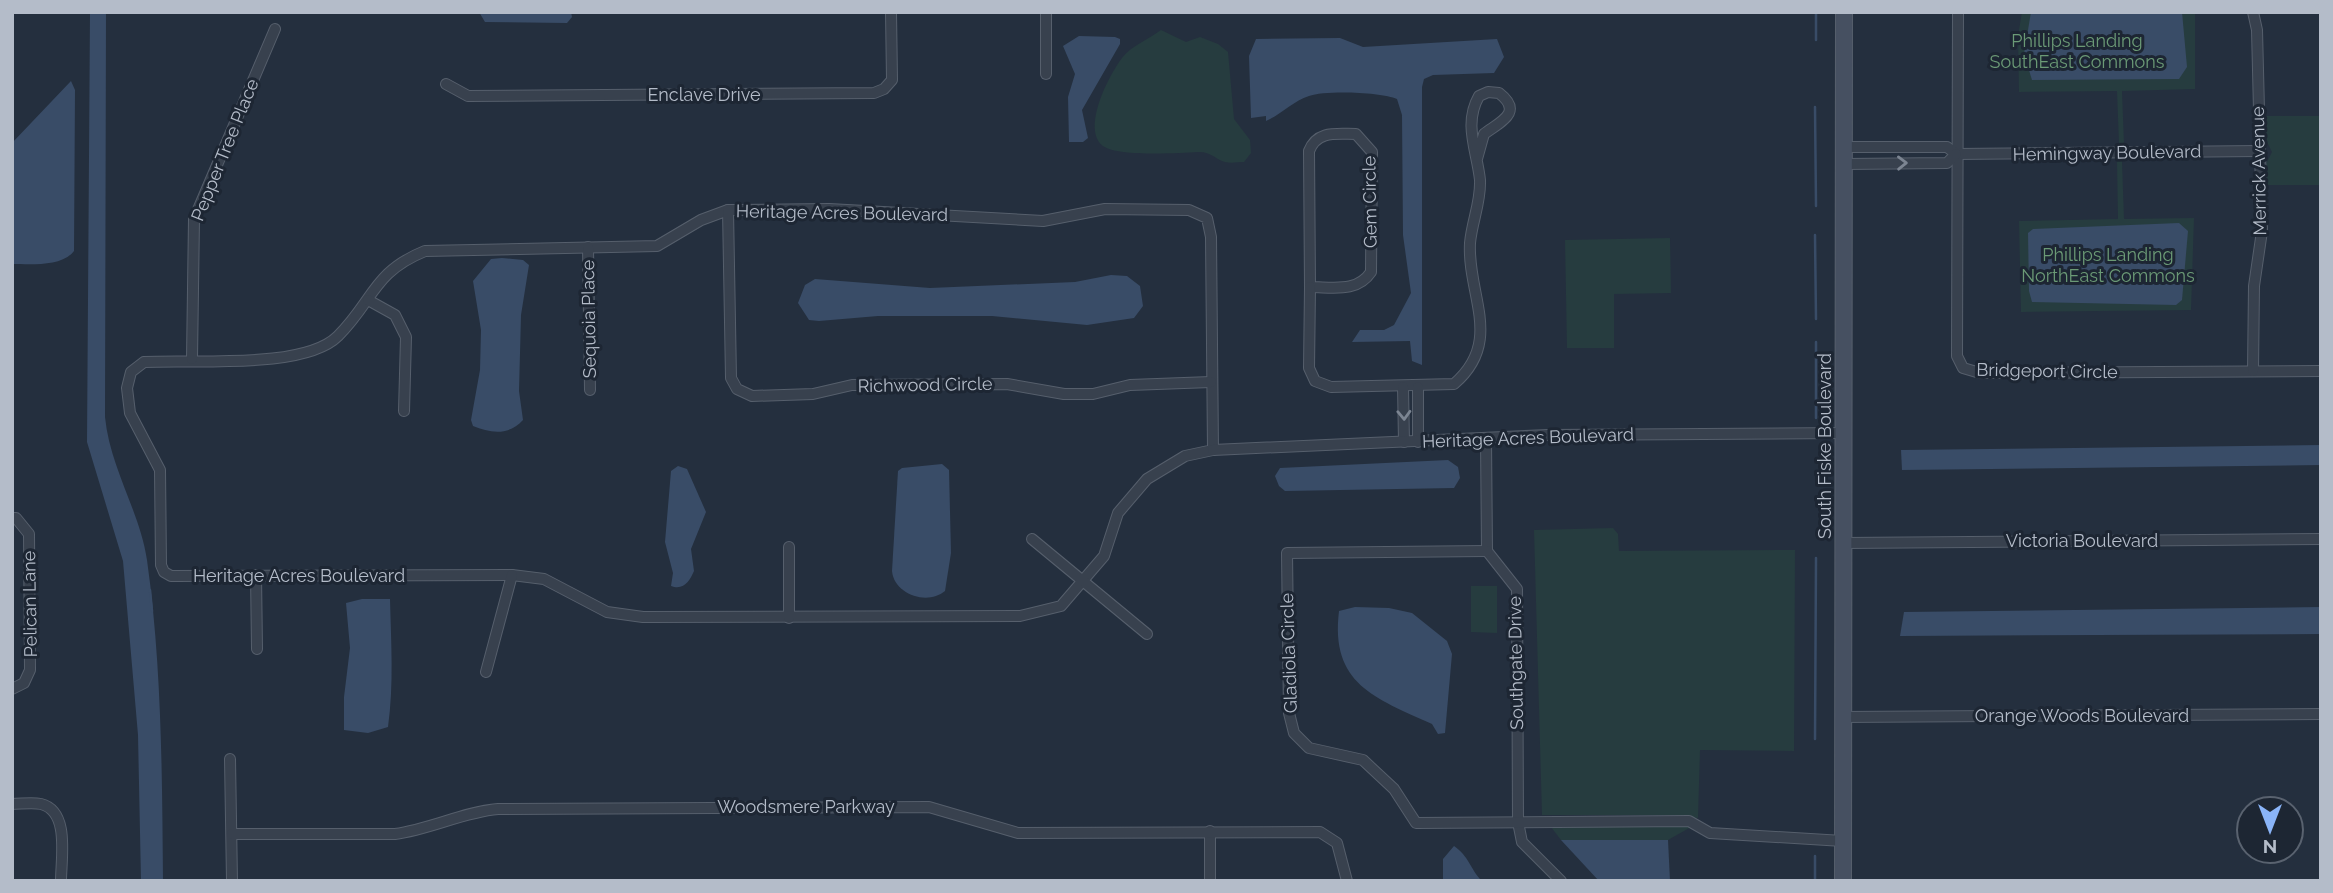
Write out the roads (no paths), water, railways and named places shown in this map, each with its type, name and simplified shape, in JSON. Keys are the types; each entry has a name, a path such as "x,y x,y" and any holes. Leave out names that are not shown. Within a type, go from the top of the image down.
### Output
{"main road":[{"name":"South Fiske Boulevard","path":"1843,881 1844,12"}],"street":[{"name":"Enclave Drive","path":"446,84 468,96 874,93 884,89 892,80 891,12"},
{"path":"1046,12 1046,74"},
{"name":"Bridgeport Circle","path":"1958,12 1957,356 1963,368 1980,373 2321,371"},
{"name":"Merrick Avenue","path":"2253,12 2257,30 2262,231 2253,286 2253,371"},
{"name":"Pepper Tree Place","path":"192,359 194,219 275,29"},
{"path":"1483,93 1499,93 1508,103 1508,114 1503,124 1484,134 1477,159 1471,132 1475,103 1483,93"},
{"name":"Gem Circle","path":"1310,287 1354,287 1364,283 1371,272 1372,152 1356,134 1322,135 1313,141 1309,151 1309,368 1315,382 1331,387 1418,387 1454,384 1461,378 1479,348 1482,319 1470,258 1479,200 1477,159"},
{"name":"Hemingway Boulevard","path":"1844,147 1947,147 1956,155"},
{"name":"Hemingway Boulevard","path":"1845,164 1947,163 1956,155 2259,151"},
{"name":"Heritage Acres Boulevard","path":"1213,450 1210,382 1211,237 1207,218 1198,212 1105,209 1044,221 829,209 728,210 701,220 657,246 425,251 404,260 384,274 368,300 337,337 315,351 284,359 144,362 131,372 127,388 130,413 160,470 161,565 164,572 171,576 512,576 544,579 607,612 643,617 1020,617 1061,606 1104,556 1118,513 1147,479 1185,456 1213,450 1549,435 1844,433"},
{"name":"Richwood Circle","path":"728,210 731,378 737,390 752,396 813,394 852,385 994,384 1064,394 1093,394 1130,385 1210,382"},
{"name":"Sequoia Place","path":"588,247 590,390"},
{"path":"368,300 395,315 405,337 404,411"},
{"path":"1403,387 1405,442"},
{"path":"1418,387 1418,442"},
{"path":"1486,439 1487,551"},
{"name":"Pelican Lane","path":"12,518 16,518 29,534 30,670 24,683 12,689"},
{"path":"1032,539 1085,579 1147,634"},
{"name":"Victoria Boulevard","path":"1844,543 2321,539"},
{"path":"789,547 789,618"},
{"name":"Gladiola Circle","path":"1487,551 1287,553 1289,713 1294,733 1309,748 1363,760 1394,789 1416,823 1518,822"},
{"name":"Southgate Drive","path":"1487,551 1517,589 1518,822 1522,842 1560,881"},
{"path":"256,576 257,649"},
{"path":"486,672 512,576"},
{"name":"Orange Woods Boulevard","path":"1842,717 2321,714"},
{"path":"230,759 232,881"},
{"path":"12,804 40,804 52,809 61,822 61,881"},
{"name":"Woodsmere Parkway","path":"232,834 395,834 422,830 479,810 498,808 929,807 1018,833 1321,832 1337,843 1347,881"},
{"path":"1518,822 1689,821 1710,833 1843,841"},
{"path":"1210,831 1210,881"}],"water":[{"path":"90,12 106,12 105,417 113,454 143,542 152,600 158,680 163,881 141,881 138,735 123,561 87,442"},
{"path":"479,12 571,12 572,17 567,23 485,22"},
{"name":"Phillips Landing SouthEast Commons","path":"2031,12 2182,12 2187,67 2179,79 2032,80 2024,54"},
{"path":"1079,36 1115,37 1120,39 1120,44 1082,110 1088,138 1083,142 1069,142 1068,97 1075,74 1063,46"},
{"path":"1340,38 1363,47 1497,39 1504,57 1494,73 1433,75 1424,79 1422,365 1412,361 1410,341 1352,342 1360,330 1384,330 1394,325 1411,293 1403,235 1402,115 1397,99 1367,93 1317,94 1298,101 1266,121 1266,116 1251,118 1249,56 1256,39"},
{"path":"71,81 75,90 74,251 62,260 54,262 12,264 12,143"},
{"name":"Phillips Landing NorthEast Commons","path":"2179,223 2188,231 2182,300 2176,305 2032,302 2029,291 2028,233 2033,229"},
{"path":"491,259 523,260 529,265 521,315 519,391 523,420 512,429 499,432 473,426 471,420 480,370 481,330 473,281"},
{"path":"1111,275 1127,276 1140,286 1143,306 1134,318 1087,325 992,316 878,316 819,321 809,320 798,303 805,285 815,279 930,288 1075,282"},
{"path":"2321,445 2321,465 1902,470 1901,450"},
{"path":"1448,460 1458,467 1460,478 1454,488 1285,491 1279,486 1275,476 1280,468"},
{"path":"942,464 949,470 951,553 945,591 938,595 921,597 912,595 899,586 892,571 898,471 902,468"},
{"path":"678,466 687,469 706,512 691,549 694,571 686,584 676,587 671,586 673,573 665,542 671,471"},
{"path":"362,599 390,599 392,679 388,727 368,733 344,730 344,697 350,648 346,603"},
{"path":"1355,607 1389,608 1412,613 1447,641 1452,654 1445,733 1438,734 1432,724 1375,696 1349,672 1338,636 1339,611"},
{"path":"2321,607 2321,634 1900,636 1904,612"},
{"path":"1561,840 1668,840 1670,881 1599,881"},
{"path":"1454,846 1482,881 1443,881 1443,859"}],"waterway":[{"path":"1816,12 1816,40"},
{"path":"1815,107 1816,206"},
{"path":"1815,235 1816,319"},
{"path":"1816,342 1816,418"},
{"path":"1815,739 1816,558"},
{"path":"150,590 152,611"},
{"path":"1815,856 1815,881"}]}
